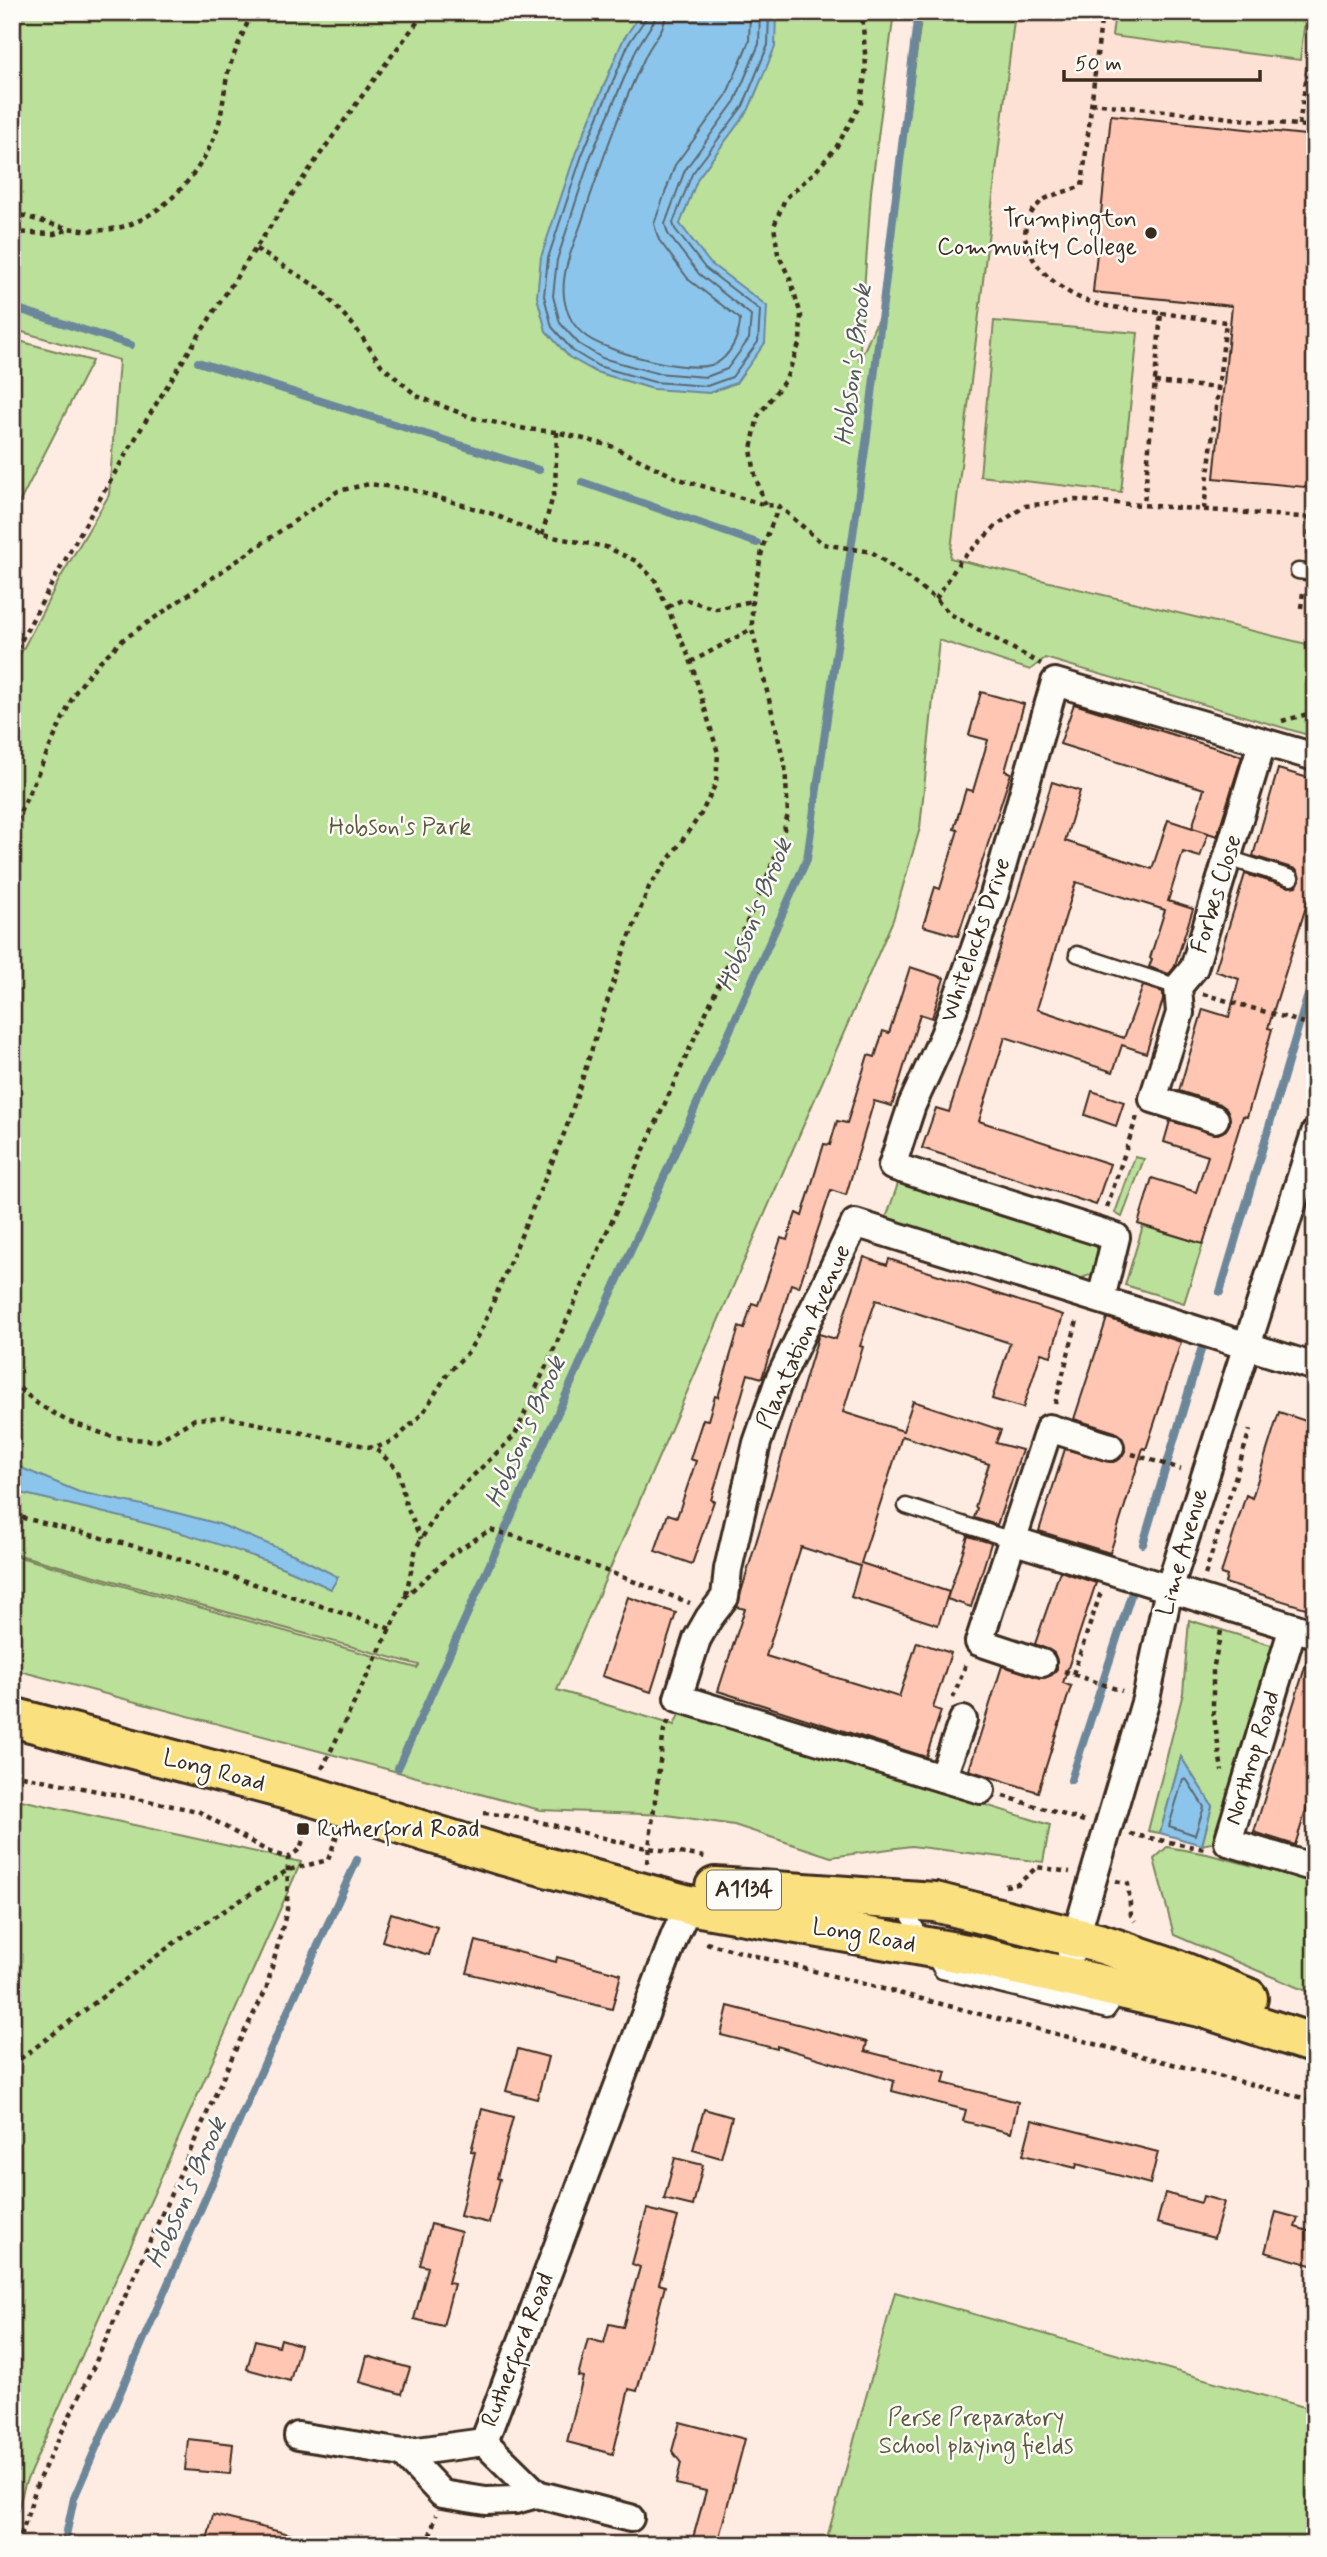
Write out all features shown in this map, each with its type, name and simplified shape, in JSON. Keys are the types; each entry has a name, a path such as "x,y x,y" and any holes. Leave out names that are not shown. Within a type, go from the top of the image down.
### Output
{"main road":[{"name":"Long Road","path":"12,1717 314,1797 414,1827 682,1920 926,1947 1200,2007 1315,2044"},
{"name":"Long Road","path":"414,1827 722,1888 935,1902 1075,1935 1168,1966 1315,2024"}],"street":[{"path":"1055,681 1315,757"},
{"name":"Whitelocks Drive","path":"1055,681 994,895 944,1035 912,1105 892,1166 1099,1231"},
{"name":"Forbes Close","path":"1153,1099 1180,1013 1178,987 1194,968 1262,743"},
{"path":"1153,1099 1215,1119"},
{"name":"Lime Avenue","path":"1066,1976 1075,1935 1146,1699 1169,1588 1315,1133"},
{"name":"Plantation Avenue","path":"678,1698 697,1639 725,1597 728,1569 757,1443 779,1380 855,1223 1315,1367"},
{"path":"1092,1297 1116,1237 1099,1231"},
{"path":"1042,1664 979,1642 1049,1428 1110,1447"},
{"name":"Northrop Road","path":"1013,1540 1304,1630 1228,1842 1315,1867"},
{"path":"678,1698 981,1790"},
{"path":"942,1778 962,1720"},
{"name":"Rutherford Road","path":"484,2442 682,1920"},
{"path":"299,2436 404,2453 484,2442 537,2494"},
{"path":"404,2453 442,2494 486,2501 515,2500 537,2494 630,2518"}],"lane":[{"path":"1298,571 1315,573"},
{"path":"1228,858 1291,877"},
{"path":"1077,954 1178,987"},
{"path":"906,1506 1013,1540"},
{"path":"900,1900 942,1971 1107,2011 1123,1989"}],"path":[{"path":"12,212 71,229 111,229 126,225 170,200 196,173 216,133 229,71 252,12"},
{"path":"12,658 56,575 167,385 256,249 388,60 425,12"},
{"path":"765,505 755,475 751,449 758,416 786,379 800,342 801,315 790,279 778,254 774,226 785,199 816,171 837,146 861,103 866,67 862,12"},
{"path":"1102,12 1082,186 1044,198 1032,212 1024,231 1030,256 1050,279 1087,301 1226,322 1204,509"},
{"path":"1299,125 1315,23"},
{"path":"1091,103 1315,127"},
{"path":"12,232 54,234 71,229"},
{"path":"256,249 319,288 355,327 382,366 417,396 472,418 557,432 611,446 678,479 765,505 779,506 823,544 873,552 936,599 950,614 1039,662 1055,681"},
{"path":"1144,504 1161,313"},
{"path":"1155,382 1219,388"},
{"path":"542,535 555,489 557,432"},
{"path":"12,830 74,694 97,664 124,639 338,491 369,484 409,489 493,514 542,535 606,547 636,561 655,580 691,662 718,753 716,783 701,814 649,887 622,956 566,1129 483,1326 469,1351 449,1373 423,1413 395,1440 375,1448"},
{"path":"936,599 960,561 997,525 1026,506 1075,500 1315,518"},
{"path":"320,1773 406,1596 416,1548 421,1539 440,1508 515,1435 781,841 788,814 785,766 752,629 752,601 763,546 779,506"},
{"path":"668,607 684,599 716,609 752,601"},
{"path":"691,662 752,629"},
{"path":"1178,987 1314,1026"},
{"path":"1099,1231 1137,1115 1153,1099"},
{"path":"1049,1428 1092,1297"},
{"path":"12,1382 38,1404 66,1421 113,1437 157,1441 195,1419 225,1417 375,1448 398,1470 405,1505 421,1539"},
{"path":"1142,1457 1173,1467"},
{"path":"12,1515 157,1552 391,1629"},
{"path":"406,1596 452,1554 490,1530 518,1537 714,1612"},
{"path":"1109,1569 1073,1674 1120,1690"},
{"path":"1223,1776 1213,1710 1213,1670 1226,1606"},
{"path":"962,1720 952,1706 955,1689 979,1642"},
{"path":"646,1875 664,1730 678,1698"},
{"path":"12,1774 198,1811 267,1851 288,1858"},
{"path":"981,1790 1106,1830 1208,1850 1228,1842"},
{"path":"288,1858 300,1849 307,1830"},
{"path":"12,2065 178,1940 288,1870 328,1860 336,1839"},
{"path":"18,2545 38,2481 93,2368 238,2044 266,1990 288,1910 288,1858"},
{"name":"Long Road","path":"682,1920 1315,2101"}],"shaded area":[{"name":"Trumpington Community College","path":"1015,12 1315,12 1315,646 950,558"}],"green space":[{"name":"Hobson's Park","path":"12,12 894,12 871,192 859,362 882,310 922,12 1015,12 950,558 1315,646 1315,737 1045,658 1030,670 939,640 920,828 893,920 557,1690 674,1725 681,1710 1050,1825 1043,1862 911,1846 831,1857 734,1825 667,1815 540,1810 12,1669 12,1555 417,1668 419,1665 12,1553 12,670 59,580 109,495 119,360 12,329"},
{"path":"1115,12 1306,12 1300,60 1112,36"},
{"path":"994,321 1138,333 1121,492 980,476"},
{"path":"12,339 92,361 12,517"},
{"path":"1135,1157 1144,1159 1122,1217 1115,1213"},
{"path":"899,1181 1091,1239 1100,1253 1095,1273 1077,1280 886,1218"},
{"path":"1143,1226 1203,1244 1184,1303 1125,1285"},
{"path":"1189,1620 1274,1646 1216,1842 1202,1845 1212,1806 1181,1757 1160,1833 1148,1831 1183,1693"},
{"path":"12,1798 301,1862 25,2484 12,2531"},
{"path":"1167,1847 1207,1854 1315,1882 1315,1995 1174,1935 1154,1859"},
{"name":"Perse Preparatory School playing fields","path":"895,2292 1315,2410 1315,2545 825,2545"}],"water":[{"path":"642,12 776,12 775,47 749,109 698,178 680,224 710,263 767,306 765,343 736,383 709,393 653,389 596,372 569,357 546,331 537,297 541,257 576,152 623,40"},
{"path":"12,1464 79,1492 219,1524 295,1555 338,1577 331,1589 253,1556 214,1543 135,1520 12,1491"},
{"path":"1181,1757 1212,1806 1202,1845 1160,1833"}],"building":[{"name":"Trumpington Community College","path":"1111,115 1315,136 1315,488 1214,478 1232,306 1093,292"},
{"path":"981,692 1024,704 1005,771 1011,773 958,936 923,926 935,887 940,889 958,830 954,829 966,789 973,791 988,740 969,735"},
{"path":"1074,704 1242,756 1217,836 1192,828 1204,789 1060,744"},
{"path":"1278,769 1315,780 1315,878 1268,1028 1272,1029 1247,1117 1243,1116 1203,1244 1138,1224 1152,1178 1196,1192 1208,1156 1164,1142 1170,1121 1218,1134 1226,1130 1230,1123 1227,1109 1220,1104 1179,1091 1203,1009 1229,1017 1239,979 1215,971 1245,874 1289,887 1297,886 1300,880 1295,869 1253,856"},
{"path":"1052,782 1080,791 1065,841 1152,869 1168,820 1208,833 1200,857 1183,852 1168,901 1193,909 1174,968 1169,974 1149,967 1165,910 1076,882 1037,1009 1124,1038 1143,986 1163,992 1163,1000 1146,1053 1122,1045 1113,1072 1005,1037 979,1121 1110,1164 1096,1205 922,1148 936,1108 949,1112"},
{"path":"910,967 944,978 932,1018 920,1014 892,1106 874,1101 846,1195 831,1190 799,1287 791,1284 762,1378 748,1374 711,1500 714,1501 692,1564 655,1551 668,1514 677,1517 696,1461 690,1459 703,1419 708,1420 715,1396 718,1397 739,1327 744,1329 752,1303 758,1305 781,1238 787,1240 796,1213 802,1216 824,1144 830,1145 837,1121 847,1123 868,1055 875,1057 883,1031 889,1033"},
{"path":"1092,1091 1124,1102 1116,1126 1085,1115"},
{"path":"864,1257 887,1265 889,1259 1063,1315 1051,1356 1041,1353 1023,1408 992,1399 1010,1343 876,1300 860,1346 863,1347 843,1412 903,1431 913,1401 1001,1430 996,1443 1022,1450 997,1525 974,1518 989,1464 902,1436 861,1563 949,1592 938,1625 851,1597 860,1566 801,1547 766,1656 899,1697 917,1642 951,1653 933,1708 941,1711 926,1757 718,1691 745,1609 737,1607 742,1589 819,1334 836,1339"},
{"path":"1107,1318 1181,1342 1146,1449 1143,1448 1110,1553 1039,1531 1065,1449 1113,1462 1120,1459 1125,1451 1122,1437 1115,1432 1074,1419"},
{"path":"1279,1412 1315,1424 1315,1611 1225,1583 1227,1576 1221,1574 1246,1495 1252,1498"},
{"path":"968,1536 991,1543 971,1607 947,1599"},
{"path":"1060,1571 1096,1583 1063,1683 1071,1686 1038,1792 969,1770 1002,1666 1044,1678 1057,1669 1054,1653 1035,1644"},
{"path":"628,1597 676,1613 651,1692 602,1676"},
{"path":"1310,1651 1315,1652 1315,1782 1295,1845 1254,1832"},
{"path":"391,1913 437,1927 429,1955 382,1941"},
{"path":"476,1941 556,1962 557,1957 621,1974 612,2009 467,1973"},
{"path":"728,2006 867,2042 865,2051 946,2072 943,2083 1018,2102 1011,2133 963,2121 966,2110 892,2091 894,2081 777,2046 777,2049 721,2035"},
{"path":"518,2049 548,2057 537,2099 506,2091"},
{"path":"482,2109 513,2117 497,2178 500,2179 489,2223 460,2216 475,2152 471,2151"},
{"path":"704,2109 732,2117 721,2158 693,2150"},
{"path":"1032,2120 1158,2152 1150,2184 1077,2164 1076,2168 1023,2155"},
{"path":"675,2158 703,2165 693,2206 664,2199"},
{"path":"1165,2193 1201,2203 1203,2196 1224,2202 1214,2238 1157,2223"},
{"path":"647,2209 678,2217 659,2284 665,2286 637,2391 629,2389 613,2454 567,2442 583,2377 578,2376 588,2339 604,2343 609,2324 623,2327 640,2267 632,2264"},
{"path":"1276,2212 1298,2218 1295,2227 1315,2233 1315,2266 1265,2252"},
{"path":"431,2224 461,2232 448,2283 454,2284 443,2326 414,2319 428,2267 420,2265"},
{"path":"281,2339 300,2345 290,2381 247,2369 255,2340 279,2346"},
{"path":"367,2356 410,2368 402,2394 360,2382"},
{"path":"680,2422 745,2439 717,2545 691,2545 706,2491 676,2484 681,2463 672,2451"},
{"path":"188,2439 233,2444 230,2474 185,2470"},
{"path":"213,2515 301,2537 300,2545 206,2545"}],"waterway":[{"name":"Hobson's Brook","path":"398,1768 807,859 867,436 918,12"},
{"path":"12,307 131,345"},
{"path":"198,362 539,470"},
{"path":"582,482 757,543"},
{"path":"1220,1292 1315,971"},
{"path":"1143,1544 1201,1350"},
{"path":"1071,1780 1131,1595"},
{"name":"Hobson's Brook","path":"64,2545 74,2498 277,2035 357,1860"}],"place":[{"name":"Trumpington Community College","path":"1151,233"},
{"name":"Rutherford Road","path":"303,1829"}]}
